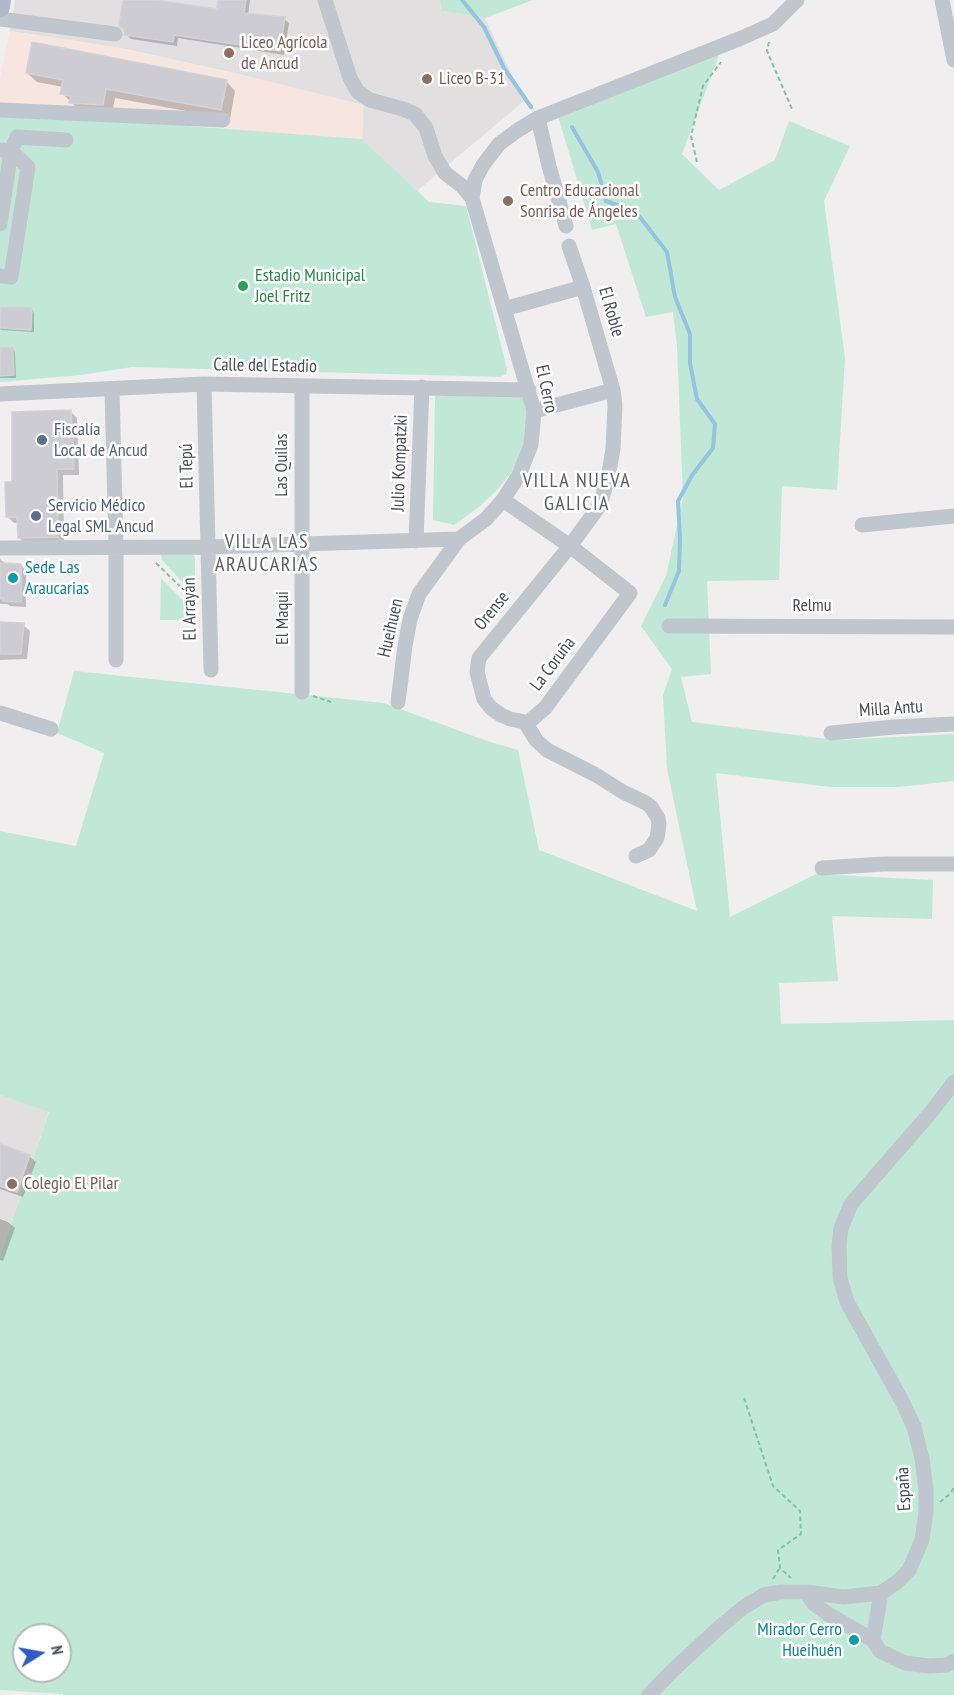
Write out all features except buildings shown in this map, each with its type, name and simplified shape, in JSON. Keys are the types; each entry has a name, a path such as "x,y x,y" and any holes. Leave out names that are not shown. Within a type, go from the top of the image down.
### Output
{"main road":[{"path":"0,8 1,0"}],"street":[{"path":"325,0 350,78 358,92 370,100 415,114 426,128 435,156 445,173 462,186 472,198"},
{"path":"472,198 475,180 490,154 518,130 538,118 773,24 797,0"},
{"path":"942,0 954,60"},
{"path":"0,19 115,34"},
{"path":"0,110 223,120"},
{"path":"538,118 566,226"},
{"path":"0,224 5,151 17,137 66,140"},
{"path":"0,276 11,277 28,167 5,151"},
{"name":"El Cerro","path":"459,539 486,519 503,500 519,475 531,444 534,411 472,198"},
{"name":"El Roble","path":"569,246 613,390 615,405 613,449 605,492 600,505 570,546"},
{"path":"504,309 583,287"},
{"name":"Calle del Estadio","path":"0,394 204,384 529,390"},
{"name":"El Tepú","path":"204,384 208,547"},
{"name":"Las Quilas","path":"302,386 302,544"},
{"name":"Julio Kompatzki","path":"416,541 422,387"},
{"path":"112,389 116,660"},
{"path":"534,411 613,390"},
{"path":"503,500 570,546"},
{"path":"862,525 954,516"},
{"path":"0,548 116,549 459,539"},
{"name":"Hueihuen","path":"398,702 406,637 419,594 459,539"},
{"name":"El Maqui","path":"302,544 302,692"},
{"name":"La Coruña","path":"525,722 530,721 545,708 630,593 570,546"},
{"name":"Orense","path":"525,722 510,719 491,708 481,693 477,672 479,658 570,546"},
{"name":"El Arrayán","path":"208,547 211,670"},
{"name":"Relmu","path":"669,626 954,627"},
{"path":"0,713 51,729"},
{"path":"525,722 531,735 541,746 623,792 646,802 651,807 658,818 657,838 649,850 636,856"},
{"name":"Milla Antu","path":"831,733 954,724"},
{"path":"822,868 884,864 954,864"},
{"name":"España","path":"881,1593 909,1570 915,1558 922,1540 926,1491 922,1458 914,1427 847,1302 840,1278 841,1228 851,1204 954,1083"},
{"path":"649,1695 722,1625 744,1607 764,1595 806,1592 844,1597 881,1593 873,1640"},
{"path":"806,1592 814,1604 873,1640 880,1651 905,1663 929,1666 947,1665 954,1661"},
{"path":"844,1597 844,1623"}],"path":[{"path":"773,24 767,51 792,109"},
{"path":"697,162 691,136 703,86 739,39"},
{"path":"151,548 157,563 210,615"},
{"path":"302,692 331,702"},
{"path":"744,1398 773,1486 800,1511 801,1534 778,1550 780,1568 806,1592"},
{"path":"951,1493 954,1487"}],"shaded area":[{"name":"Liceo B-31","path":"15,0 440,0 442,11 485,18 524,101 417,191 362,139 363,105 121,48 10,31"},
{"path":"10,31 121,48 364,105 362,139 0,112 0,78"},
{"name":"Colegio El Pilar","path":"0,1095 49,1111 0,1257"}],"green space":[{"path":"440,0 533,0 485,18 442,11"},
{"path":"721,50 682,154 719,190 775,160 789,121 850,146 824,201 845,358 837,490 782,486 779,580 707,581 711,674 681,677 692,722 836,740 954,734 954,781 899,787 830,787 716,773 730,917 816,874 933,880 932,919 832,916 838,981 779,983 781,1024 954,1020 954,1695 63,1695 0,1690 0,1257 49,1112 0,1095 0,831 76,846 104,753 57,733 74,671 384,703 518,750 539,850 697,911 667,769 663,695 672,669 641,626 666,576 683,498 677,346 673,312 646,317 616,224 592,230 558,116"},
{"name":"Estadio Municipal Joel Fritz","path":"0,112 362,139 429,202 466,206 507,369 506,374 500,377 132,367 81,375 0,382"},
{"path":"523,395 527,415 525,446 511,473 479,507 454,525 433,520 435,396"},
{"path":"160,551 193,552 195,596 162,560"},
{"path":"161,578 195,613 195,620 160,620"}],"waterway":[{"path":"462,0 484,27 504,68 531,107"},
{"path":"572,127 598,172 606,201 636,212 667,252 675,297 690,334 690,363 697,399 715,424 713,448 693,474 678,501 679,571 665,605"}],"place":[{"name":"Liceo Agrícola de Ancud","path":"229,53"},
{"name":"Liceo B-31","path":"427,79"},
{"name":"Centro Educacional Sonrisa de Ángeles","path":"508,201"},
{"name":"Estadio Municipal Joel Fritz","path":"243,286"},
{"name":"Fiscalía Local de Ancud","path":"42,440"},
{"name":"Servicio Médico Legal SML Ancud","path":"36,516"},
{"name":"Sede Las Araucarias","path":"13,578"},
{"name":"Colegio El Pilar","path":"12,1184"},
{"name":"Mirador Cerro Hueihuén","path":"854,1640"}],"district":[{"name":"VILLA NUEVA GALICIA","path":"577,492"},
{"name":"VILLA LAS ARAUCARIAS","path":"267,554"}]}
